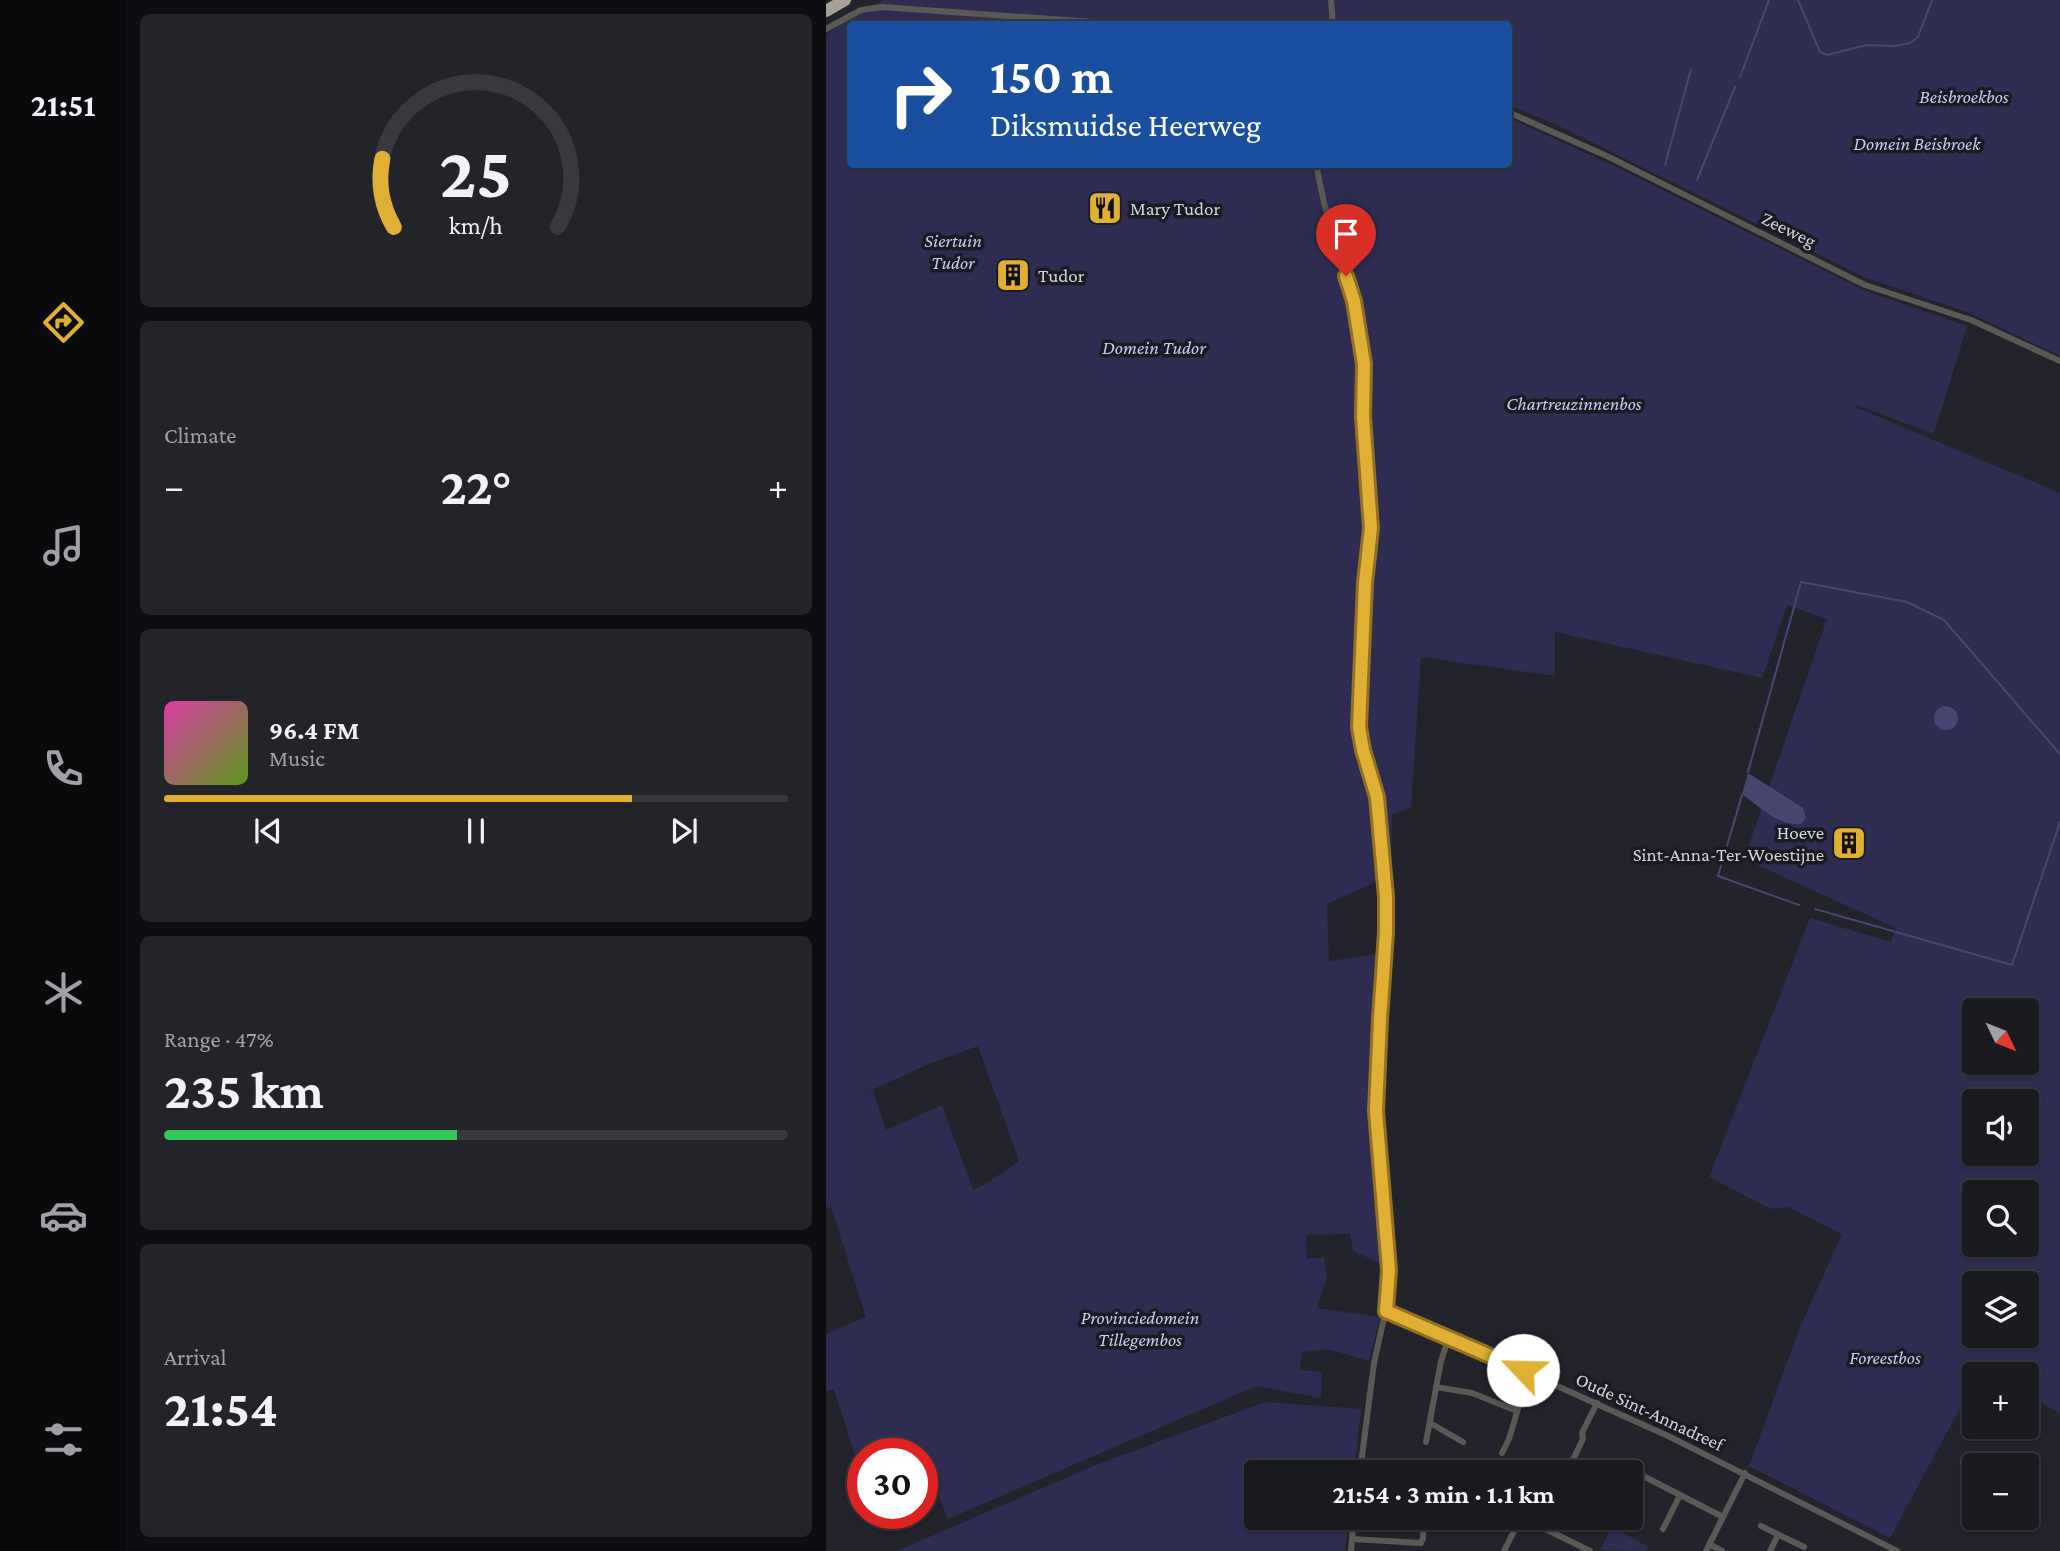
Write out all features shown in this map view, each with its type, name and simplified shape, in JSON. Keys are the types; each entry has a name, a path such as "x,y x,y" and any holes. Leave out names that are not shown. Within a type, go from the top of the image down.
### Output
{"highway":[{"path":"826,11 845,0"}],"street":[{"path":"1331,0 1333,21"},
{"path":"826,29 861,10 882,7 1080,21"},
{"name":"Zeeweg","path":"1512,114 1609,157 1865,285 1971,320 2060,361"},
{"path":"1317,168 1324,202 1354,301 1364,364 1363,417 1371,528 1365,583 1359,727 1377,797 1386,897 1376,1111 1389,1270 1386,1311 1374,1363 1362,1460"},
{"name":"Oude Sint-Annadreef","path":"1386,1311 1597,1403 1745,1473 1897,1551"},
{"path":"1426,1442 1441,1360 1449,1337"},
{"path":"1436,1387 1472,1393 1517,1411"},
{"path":"1502,1453 1520,1402"},
{"path":"1572,1460 1597,1403"},
{"path":"1430,1423 1463,1442"},
{"path":"1722,1551 1707,1548 1745,1473"},
{"path":"1643,1477 1723,1517"},
{"path":"1662,1529 1680,1495"},
{"path":"1761,1527 1804,1547"},
{"path":"1351,1551 1353,1530"},
{"path":"1352,1539 1420,1543 1423,1530"},
{"path":"1504,1551 1514,1530"},
{"path":"1547,1530 1590,1551"},
{"path":"1770,1551 1778,1535"}],"green space":[{"path":"883,0 2060,0 2060,356 1970,313 1864,277 1557,125 1512,106 1512,21 848,21"},
{"path":"847,21 847,168 1512,168 1512,119 1612,165 1868,292 1967,326 1934,434 1856,405 1855,407 2060,493 2060,1414 2039,1401 2039,1362 1962,1362 1962,1404 1890,1538 1749,1466 1801,1325 1842,1234 1788,1207 1769,1208 1709,1177 1810,918 1891,942 1896,928 1744,859 1827,619 1787,605 1762,678 1555,632 1555,676 1421,657 1411,808 1392,814 1391,875 1327,904 1329,961 1380,954 1373,1092 1384,1265 1353,1251 1350,1234 1306,1235 1307,1259 1324,1257 1327,1278 1317,1308 1380,1317 1369,1361 1328,1349 1302,1352 1300,1370 1322,1372 1321,1398 1256,1386 948,1519 938,1494 938,1438 849,1438 834,1389 826,1391 826,1334 866,1317 831,1207 826,1208 826,34","holes":["978,1046 1019,1161 973,1190 942,1105 886,1130 873,1090 854,1098 929,1064"]},
{"path":"1265,1402 1361,1409 1355,1460 1244,1460 1244,1530 1347,1530 1345,1551 897,1551 1096,1465"},
{"path":"1610,1530 1619,1530 1648,1547 1646,1551 1600,1550"}],"shaded area":[{"path":"1946,706 1955,709 1958,718 1955,727 1946,730 1937,727 1934,718 1937,709"},
{"path":"1748,773 1803,808 1806,818 1801,824 1777,819 1742,794"}],"waterway":[{"path":"1740,77 1769,0"},
{"path":"1798,0 1820,52 1827,55 1867,45 1894,46 1910,43 1918,37 1932,0"},
{"path":"1665,165 1691,69"},
{"path":"1697,180 1735,87"},
{"path":"1748,772 1801,582 1907,602 1944,620 2060,754"},
{"path":"1742,795 1718,876 1799,905"},
{"path":"1815,909 2012,965 2060,822"}],"place":[{"name":"Mary Tudor","path":"1105,208"},
{"name":"Tudor","path":"1013,275"},
{"name":"Hoeve Sint-Anna-Ter-Woestijne","path":"1849,843"}],"route":[{"path":"1346,276 1354,301 1364,364 1363,417 1371,528 1365,583 1359,727 1381,820 1386,897 1376,1111 1389,1270 1386,1311 1523,1370"}],"park label":[{"name":"Beisbroekbos","path":"1964,96"},
{"name":"Domein Beisbroek","path":"1917,143"},
{"name":"Siertuin Tudor","path":"953,251"},
{"name":"Domein Tudor","path":"1154,347"},
{"name":"Chartreuzinnenbos","path":"1574,403"},
{"name":"Provinciedomein Tillegembos","path":"1140,1328"},
{"name":"Foreestbos","path":"1885,1357"}]}
